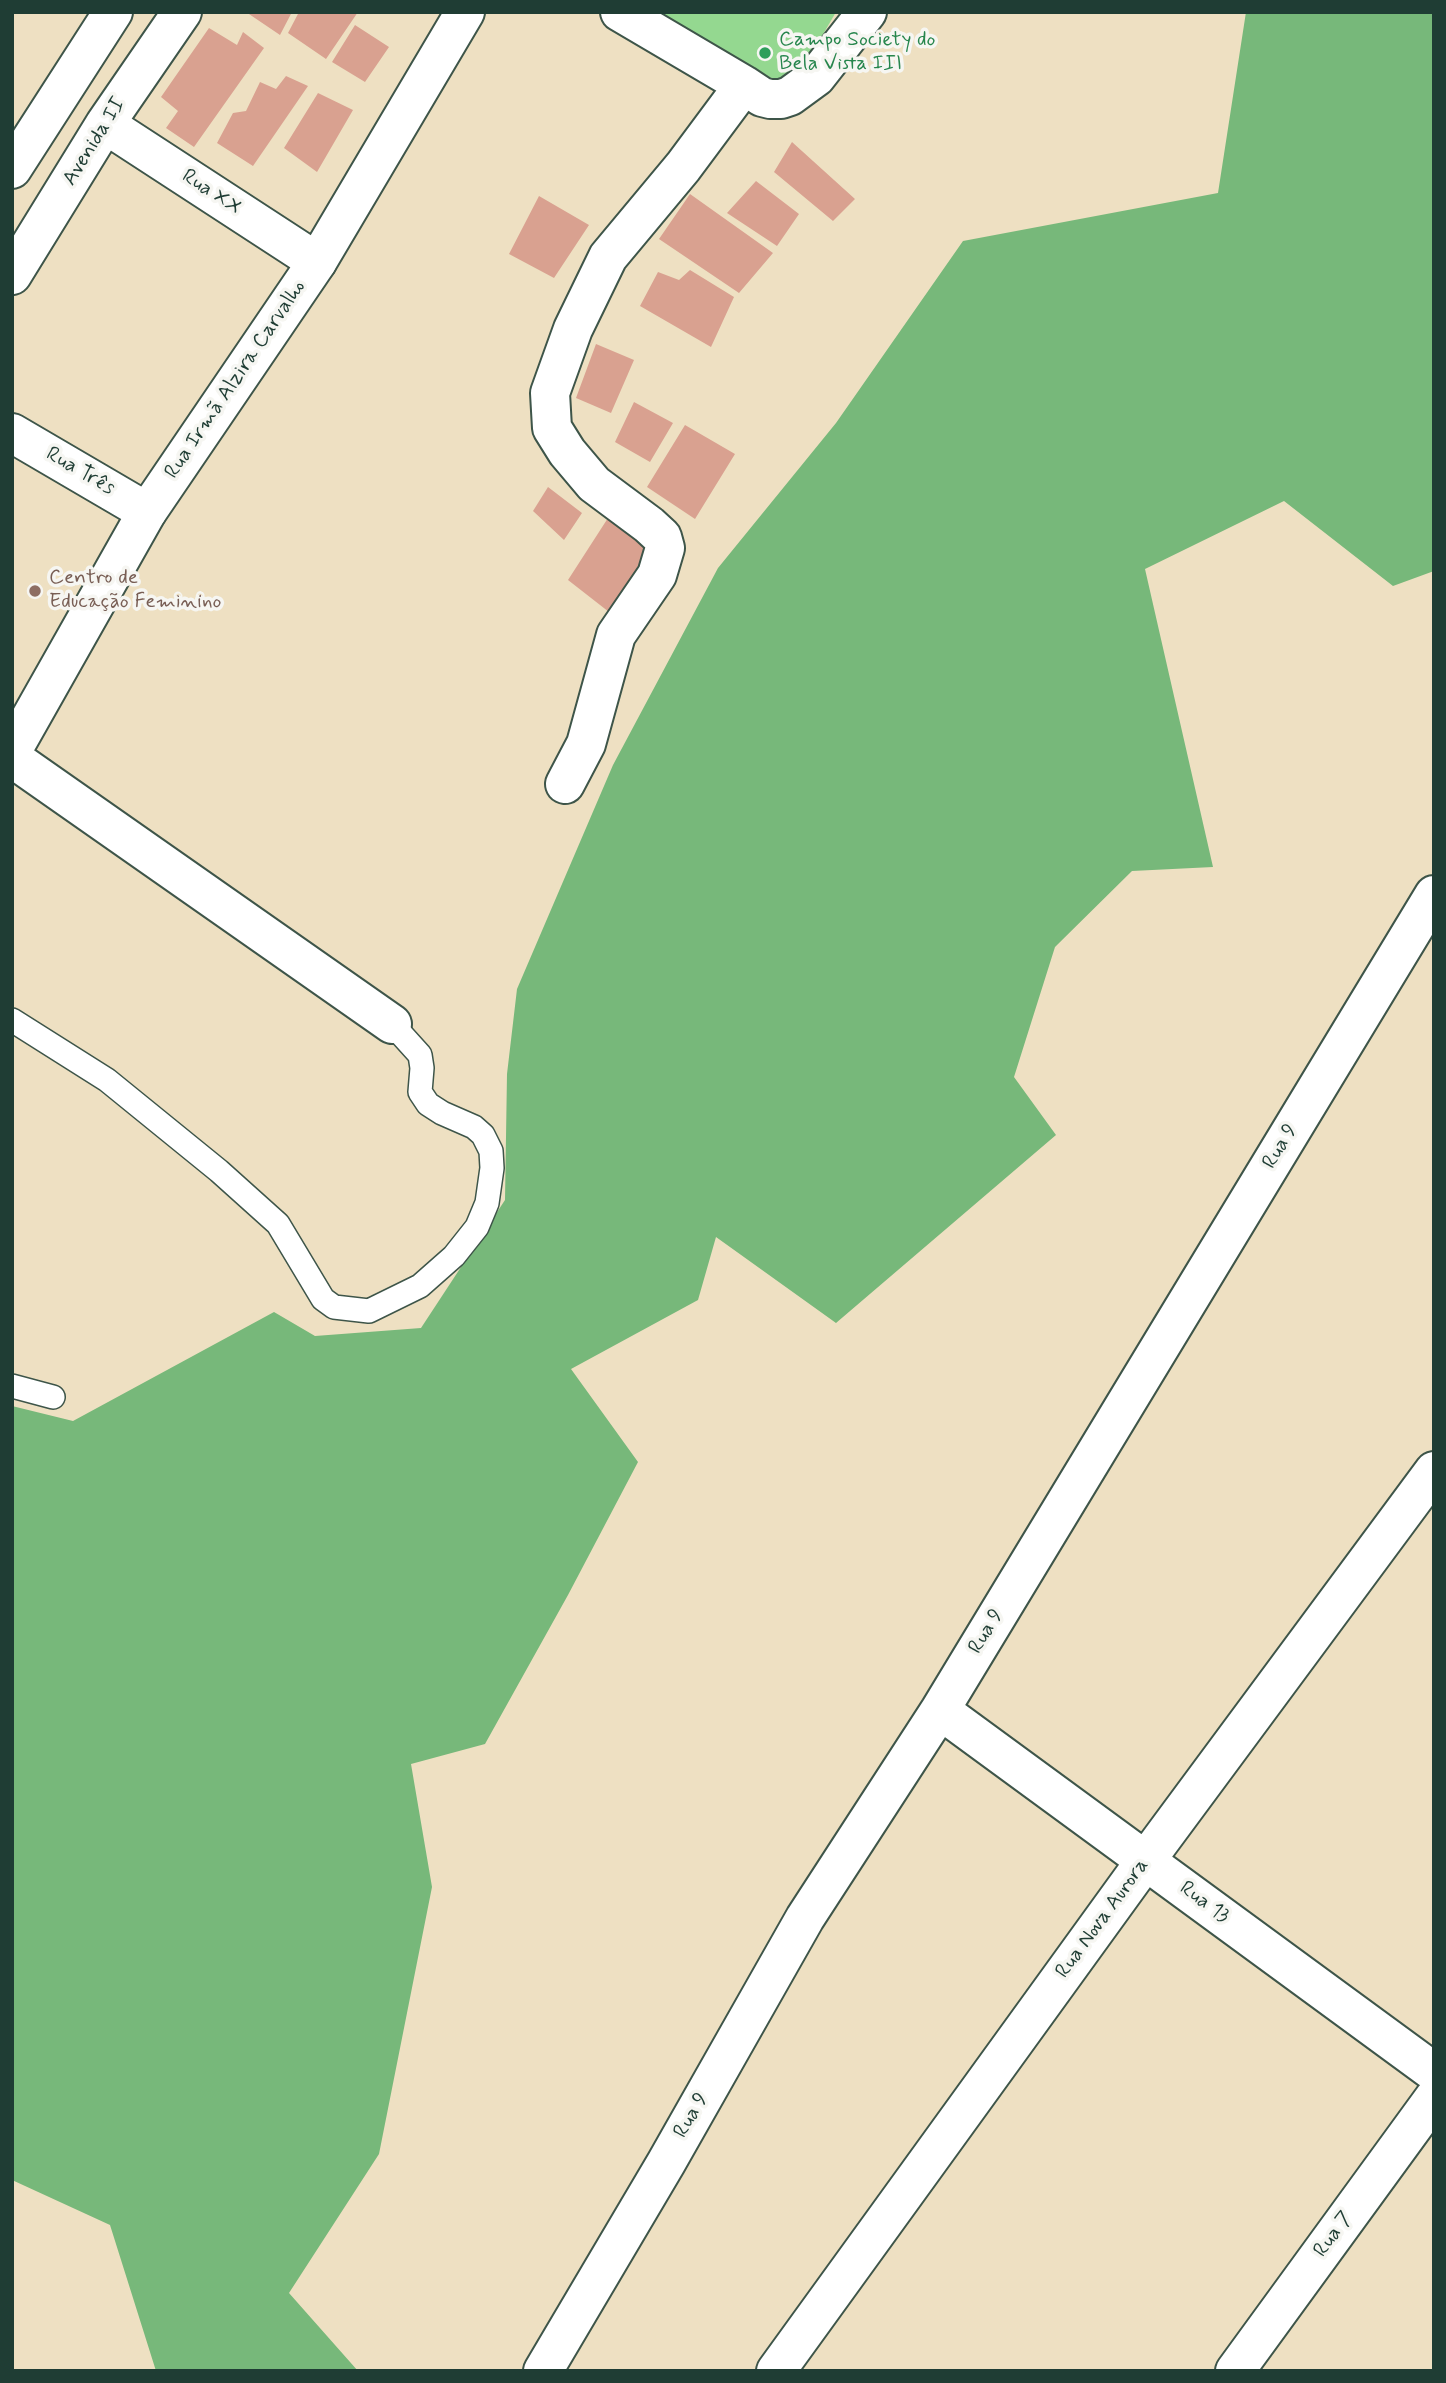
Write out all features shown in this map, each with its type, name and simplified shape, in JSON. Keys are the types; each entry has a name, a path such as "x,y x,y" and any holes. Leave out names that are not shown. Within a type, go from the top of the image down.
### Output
{"street":[{"path":"12,169 113,12"},
{"name":"Rua Irmã Alzira Carvalho","path":"12,751 147,512 317,262 465,12"},
{"path":"620,12 762,97 770,99 790,96 816,77 867,12"},
{"name":"Avenida II","path":"12,275 165,18"},
{"path":"565,784 586,744 615,635 657,575 665,548 662,537 594,484 567,452 552,428 551,393 573,329 608,257 683,167 744,85"},
{"name":"Rua XX","path":"104,124 317,262"},
{"name":"Rua Três","path":"12,433 147,512"},
{"path":"12,758 392,1024"},
{"name":"Rua 9","path":"543,2371 805,1918 940,1710 1434,895"},
{"name":"Rua Nova Aurora","path":"776,2371 1146,1860 1434,1471"},
{"name":"Rua 13","path":"940,1710 1434,2072"},
{"name":"Rua 7","path":"1235,2371 1434,2098"}],"lane":[{"path":"12,1020 107,1080 219,1171 278,1224 323,1299 334,1307 369,1311 420,1286 454,1256 477,1227 487,1203 492,1168 491,1151 484,1135 474,1127 428,1104 420,1092 420,1055 392,1024"},
{"path":"12,1386 53,1397"}],"green space":[{"name":"Campo Society do Bela Vista III","path":"648,12 836,12 789,93"},
{"path":"1246,12 1434,12 1434,571 1393,586 1284,501 1145,569 1213,867 1132,871 1055,947 1014,1077 1056,1135 836,1323 716,1237 698,1300 571,1369 638,1462 485,1744 411,1764 432,1887 379,2154 289,2293 358,2371 156,2371 110,2225 12,2180 12,1406 73,1421 274,1312 315,1336 421,1328 505,1200 507,1074 517,989 613,765 718,568 836,423 963,241 1218,193"}],"building":[{"path":"246,12 292,12 280,35"},
{"path":"299,12 358,12 326,59 288,33"},
{"path":"355,25 389,47 365,82 332,62"},
{"path":"209,28 237,45 243,32 264,48 194,147 166,128 178,111 161,97"},
{"path":"286,76 308,86 253,166 217,143 233,113 246,111 260,82 276,89"},
{"path":"318,93 353,110 317,172 284,148"},
{"path":"792,142 855,199 833,221 774,172"},
{"path":"756,181 799,214 777,246 727,213"},
{"path":"690,194 773,253 739,293 659,239"},
{"path":"539,196 589,225 554,278 509,254"},
{"path":"690,270 734,297 711,347 640,306 658,272 679,280"},
{"path":"596,344 634,360 611,413 576,398"},
{"path":"634,402 673,423 650,462 615,442"},
{"path":"685,425 735,454 695,519 647,487"},
{"path":"548,487 582,513 564,540 533,511"},
{"path":"608,518 654,552 609,612 568,580"}],"place":[{"name":"Campo Society do Bela Vista III","path":"765,53"},
{"name":"Centro de Educação Feminino","path":"35,591"}]}
